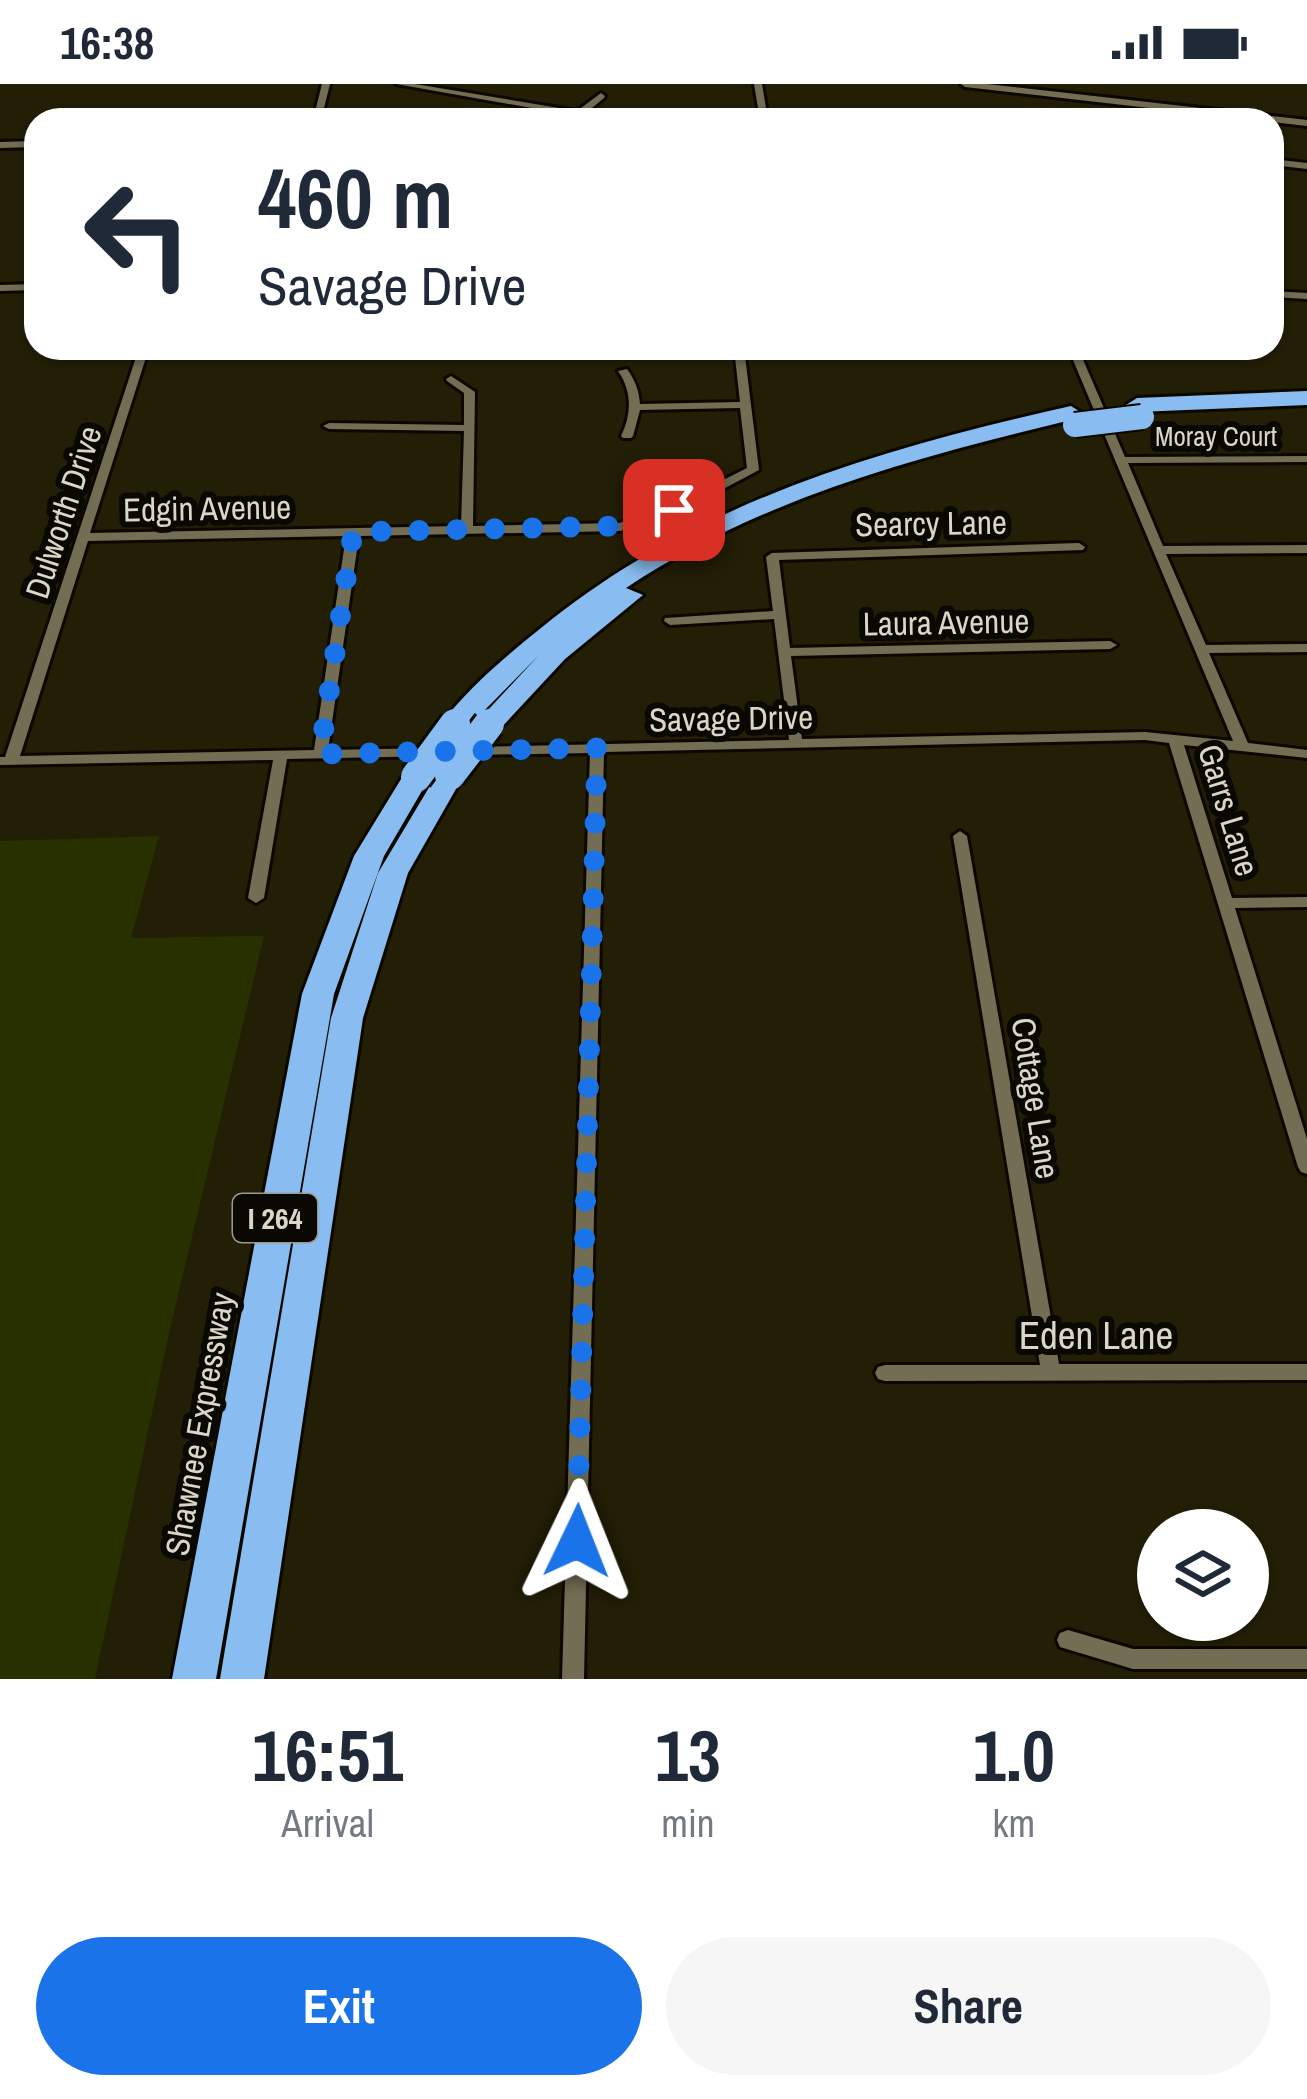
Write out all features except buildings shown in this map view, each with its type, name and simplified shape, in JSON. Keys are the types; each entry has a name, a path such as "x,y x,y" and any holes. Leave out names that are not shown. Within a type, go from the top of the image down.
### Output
{"highway":[{"name":"Shawnee Expressway","path":"242,1679 347,1018 393,873 455,724 506,669 581,604 717,521 873,459 1073,419 1307,398"},
{"name":"Shawnee Expressway","path":"1139,411 1307,410"},
{"name":"Shawnee Expressway","path":"194,1679 318,994 369,856 433,776 556,653 608,610 746,526 897,467 1073,419"}],"street":[{"path":"400,84 543,108"},
{"path":"466,95 480,84"},
{"path":"965,84 1049,89 1171,108"},
{"path":"1162,107 1168,91"},
{"path":"586,108 601,96"},
{"name":"Dulworth Drive","path":"5,761 140,360"},
{"path":"634,406 747,405 741,360"},
{"name":"Garrs Lane","path":"1079,360 1125,460 1241,744 1175,739 1307,1167"},
{"path":"623,371 632,381 634,406 627,436"},
{"path":"451,379 469,387 467,530"},
{"name":"Edgin Avenue","path":"83,537 634,525 752,472 747,405"},
{"path":"329,427 469,428"},
{"name":"Moray Court","path":"1125,460 1307,459"},
{"path":"320,754 353,532"},
{"name":"Searcy Lane","path":"777,615 770,560 784,554 1078,548"},
{"path":"1163,550 1307,549"},
{"path":"670,621 777,615 796,743"},
{"name":"Laura Avenue","path":"782,652 1110,645"},
{"path":"1204,649 1307,648"},
{"name":"Savage Drive","path":"5,761 1175,739"},
{"path":"1241,744 1307,754"},
{"path":"573,1679 597,748"},
{"path":"256,898 281,755"},
{"name":"Cottage Lane","path":"960,836 1051,1371"},
{"path":"1226,903 1307,902"},
{"name":"Eden Lane","path":"885,1372 1307,1372"},
{"path":"1067,1640 1133,1659 1307,1659"}],"green space":[{"path":"159,836 131,938 264,936 170,1329 95,1679 0,1679 0,841"}],"route":[{"path":"577,1541 598,853 597,748 320,754 353,532 620,526 674,510"}]}
